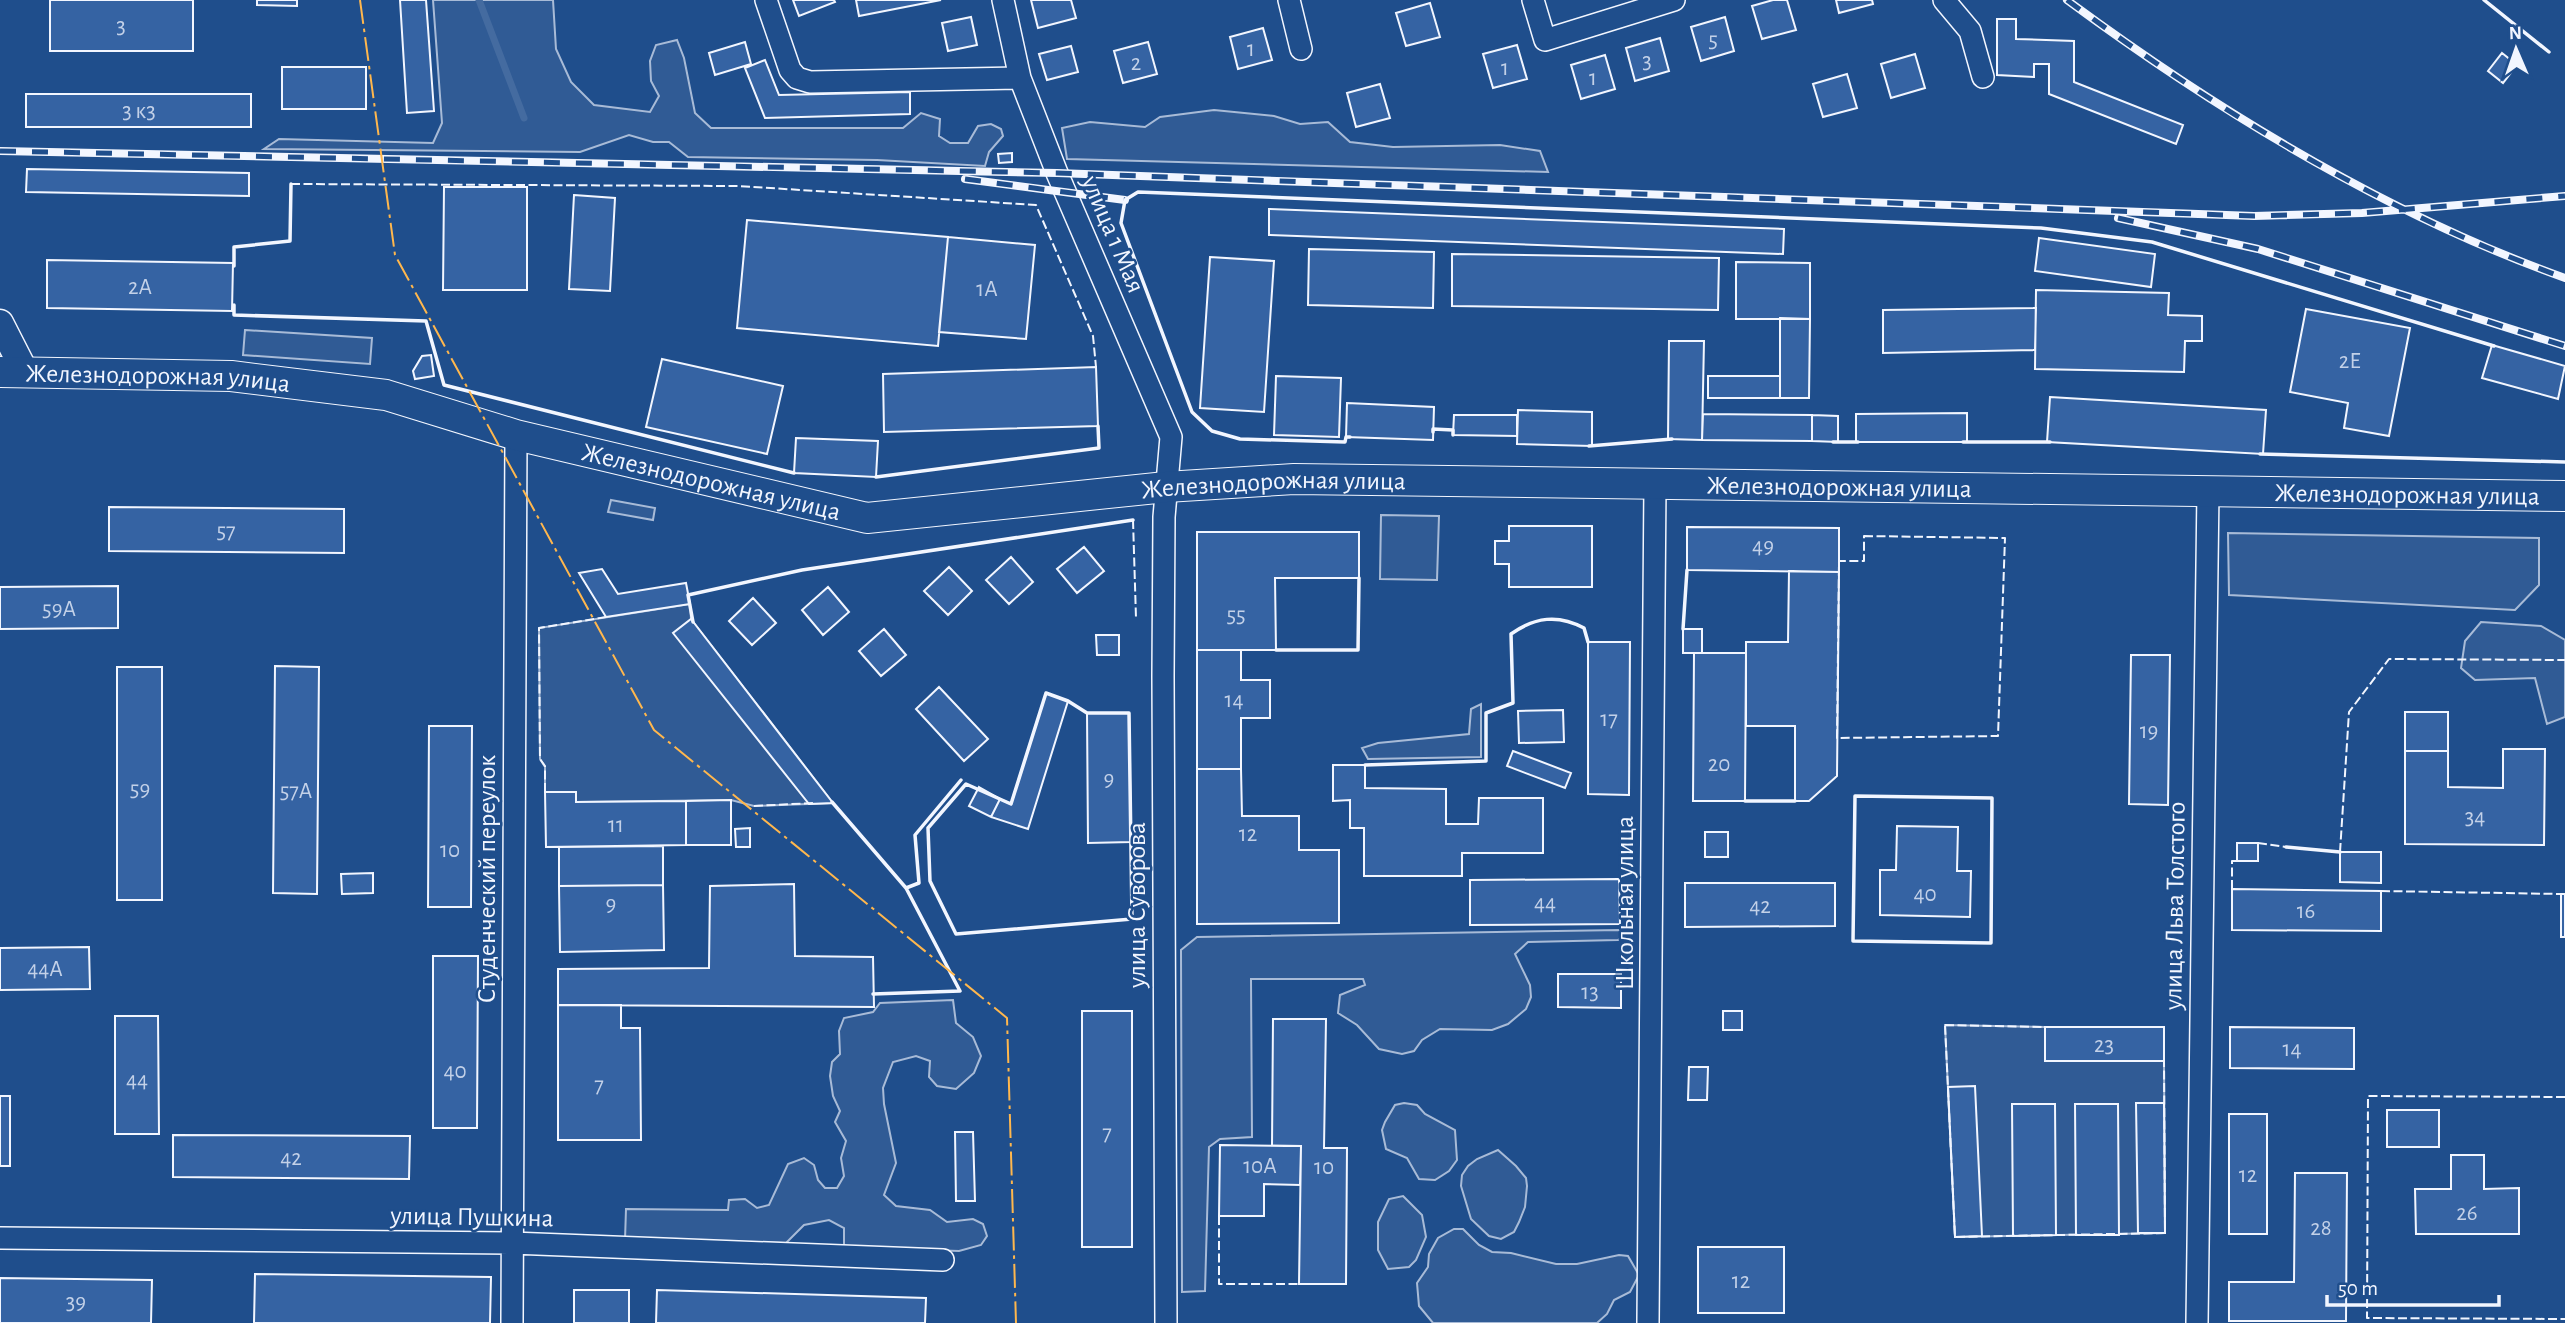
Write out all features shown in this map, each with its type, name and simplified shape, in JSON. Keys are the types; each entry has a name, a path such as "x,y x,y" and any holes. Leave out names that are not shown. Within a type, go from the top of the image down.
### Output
{"main road":[{"name":"Железнодорожная улица","path":"12,372 231,376 386,395 516,435 867,518 1166,487 1294,479 2565,496"}],"street":[{"path":"766,0 790,69 797,78 810,82 1020,78"},
{"name":"улица 1 Мая","path":"1003,0 1020,78 1057,173 1171,437 1166,487"},
{"path":"1289,0 1301,49"},
{"path":"1533,0 1545,40 1674,0"},
{"path":"1944,0 1970,31 1983,76"},
{"path":"0,323 12,372"},
{"name":"Студенческий переулок","path":"512,1323 516,435"},
{"name":"Школьная улица","path":"1648,1323 1655,484"},
{"name":"улица Суворова","path":"1166,487 1163,676 1166,1323"},
{"name":"улица Льва Толстого","path":"2197,1323 2208,490"},
{"name":"улица Пушкина","path":"0,1238 512,1243 943,1260"}],"shaded area":[{"path":"433,0 553,0 556,49 571,82 594,105 650,112 659,96 651,81 650,61 656,45 677,40 684,58 695,113 711,128 903,128 921,113 940,119 939,136 950,143 968,143 978,126 991,124 1001,129 1003,136 989,152 985,166 877,160 688,157 669,142 653,142 629,135 580,152 264,149 279,139 433,143 442,123"},
{"path":"1214,110 1274,116 1300,124 1328,122 1350,142 1393,147 1500,145 1540,151 1548,172 1067,159 1062,128 1090,122 1145,127 1160,117"},
{"path":"245,330 372,338 370,364 243,355"},
{"path":"611,500 655,508 653,520 608,512"},
{"path":"1381,515 1439,516 1437,580 1380,579"},
{"path":"2228,533 2539,538 2539,585 2515,610 2229,595"},
{"path":"690,604 691,619 833,803 754,806 731,800 576,802 576,792 545,792 545,767 540,759 539,628"},
{"path":"2481,622 2541,626 2565,640 2565,717 2547,724 2535,678 2475,680 2461,668 2465,641"},
{"path":"1481,704 1481,757 1368,759 1362,748 1378,743 1469,734 1471,709"},
{"path":"1621,930 1625,935 1618,940 1528,942 1515,954 1530,985 1531,997 1526,1009 1508,1024 1492,1030 1440,1029 1422,1040 1414,1051 1402,1054 1379,1049 1357,1025 1338,1013 1340,995 1365,985 1363,979 1251,979 1252,1137 1220,1139 1209,1147 1205,1291 1182,1292 1181,950 1197,937"},
{"path":"953,1000 956,1023 973,1037 981,1056 974,1073 956,1089 937,1086 929,1077 930,1061 916,1056 893,1062 883,1088 896,1163 884,1195 896,1206 930,1210 947,1222 973,1219 983,1224 987,1236 981,1245 959,1251 844,1247 844,1228 829,1220 804,1225 786,1243 625,1240 626,1209 728,1210 729,1200 745,1199 757,1208 769,1205 788,1164 804,1158 814,1165 818,1180 825,1188 837,1188 844,1176 841,1158 846,1141 835,1122 840,1111 833,1096 830,1076 832,1062 840,1054 839,1031 844,1018 873,1012 880,1003"},
{"path":"1945,1025 2045,1027 2045,1061 2164,1061 2165,1233 1955,1237"},
{"path":"1395,1105 1417,1105 1425,1114 1455,1130 1457,1160 1449,1171 1435,1180 1419,1179 1407,1158 1386,1149 1382,1130 1385,1122"},
{"path":"1498,1150 1526,1178 1527,1186 1525,1207 1519,1222 1514,1232 1501,1239 1489,1236 1471,1219 1461,1186 1462,1175 1468,1166"},
{"path":"1403,1196 1422,1215 1426,1237 1416,1260 1409,1267 1388,1269 1378,1250 1378,1222 1389,1199"},
{"path":"1454,1229 1463,1229 1479,1245 1492,1252 1511,1253 1556,1264 1577,1264 1619,1255 1628,1256 1639,1275 1630,1292 1614,1300 1607,1314 1597,1323 1433,1323 1419,1306 1417,1283 1428,1267 1429,1254 1438,1238"}],"building":[{"path":"50,0 193,0 193,51 50,51"},
{"path":"257,0 297,0 297,6 257,5"},
{"path":"400,0 426,0 434,111 407,113"},
{"path":"793,0 834,0 835,2 799,16"},
{"path":"856,0 941,0 859,16"},
{"path":"1031,0 1071,0 1076,18 1038,28"},
{"path":"1773,0 1787,0 1796,30 1762,39 1752,6"},
{"path":"1836,0 1872,0 1873,4 1839,13"},
{"path":"1430,3 1440,37 1406,46 1396,13"},
{"path":"971,17 977,45 948,51 942,23"},
{"path":"1725,17 1734,51 1701,61 1691,27"},
{"path":"1997,19 2016,19 2016,39 2074,41 2074,82 2183,125 2176,144 2049,94 2049,64 2034,64 2034,77 1997,75"},
{"path":"1263,28 1272,60 1238,69 1230,37"},
{"path":"1660,38 1669,71 1635,81 1626,48"},
{"path":"745,42 751,64 715,75 709,53"},
{"path":"1148,42 1157,74 1123,83 1114,51"},
{"path":"1517,45 1527,79 1493,88 1483,54"},
{"path":"1071,46 1078,72 1047,80 1039,54"},
{"path":"2502,53 2517,65 2503,83 2488,71"},
{"path":"1915,54 1925,88 1891,98 1881,64"},
{"path":"1605,55 1615,89 1581,99 1571,65"},
{"path":"765,60 779,95 910,92 910,114 765,118 745,68"},
{"path":"282,67 366,67 366,109 282,109"},
{"path":"1847,74 1857,108 1823,117 1813,84"},
{"path":"1380,84 1390,118 1356,127 1347,93"},
{"path":"26,94 251,94 251,127 26,127"},
{"path":"1012,153 1012,162 999,163 998,154"},
{"path":"27,169 249,173 249,196 26,192"},
{"path":"444,187 527,187 527,290 443,290"},
{"path":"574,195 615,198 610,291 569,289"},
{"path":"1269,209 1784,229 1783,254 1269,235"},
{"path":"747,220 948,237 938,346 737,328"},
{"path":"948,237 1035,245 1026,339 939,332"},
{"path":"2039,238 2155,254 2151,287 2035,271"},
{"path":"1309,249 1434,252 1433,308 1308,305"},
{"path":"1452,254 1719,258 1718,310 1452,306"},
{"path":"1210,257 1274,261 1264,412 1200,408"},
{"path":"47,260 233,263 232,311 47,308"},
{"path":"1736,262 1810,263 1810,319 1736,319"},
{"path":"2036,290 2169,293 2168,315 2202,316 2202,341 2185,341 2184,372 2035,369"},
{"path":"2036,308 2035,350 1883,353 1883,310"},
{"path":"2306,309 2410,328 2389,436 2344,428 2348,403 2290,392"},
{"path":"1780,318 1810,319 1809,398 1780,398"},
{"path":"1669,341 1704,341 1702,440 1668,439"},
{"path":"2492,345 2565,366 2558,399 2482,378"},
{"path":"431,355 434,376 415,379 413,371 422,356"},
{"path":"662,359 783,386 767,454 646,427"},
{"path":"1096,367 1098,426 884,432 883,374"},
{"path":"1276,376 1341,378 1339,437 1274,435"},
{"path":"1708,376 1780,376 1780,398 1708,398"},
{"path":"2050,397 2266,410 2263,454 2047,442"},
{"path":"1347,403 1434,407 1433,440 1346,437"},
{"path":"1518,410 1592,412 1592,446 1517,444"},
{"path":"1967,413 1967,442 1856,442 1856,414"},
{"path":"1703,414 1812,415 1812,441 1702,440"},
{"path":"1454,415 1517,415 1517,436 1453,435"},
{"path":"1812,415 1838,416 1838,442 1812,441"},
{"path":"796,438 878,441 876,477 794,473"},
{"path":"109,507 344,509 344,553 109,551"},
{"path":"1509,526 1592,526 1592,587 1509,587 1509,564 1495,564 1495,541 1509,541"},
{"path":"1687,527 1839,528 1839,572 1687,570"},
{"path":"1197,532 1359,532 1359,578 1275,578 1276,650 1197,650"},
{"path":"1084,547 1104,571 1077,593 1057,569"},
{"path":"1011,557 1033,582 1009,604 986,580"},
{"path":"949,567 972,591 948,615 924,591"},
{"path":"602,569 618,594 686,583 690,604 606,617 579,573"},
{"path":"1789,571 1839,572 1837,776 1809,801 1795,801 1795,726 1746,726 1746,642 1788,642"},
{"path":"118,586 118,628 0,629 0,587"},
{"path":"828,587 849,612 823,635 802,610"},
{"path":"753,598 776,623 752,645 729,621"},
{"path":"691,619 833,803 809,804 673,633"},
{"path":"884,629 906,655 881,676 859,651"},
{"path":"1683,629 1702,629 1702,653 1683,653"},
{"path":"1096,635 1119,635 1119,655 1097,655"},
{"path":"1588,642 1630,642 1629,795 1588,794"},
{"path":"1197,650 1241,650 1241,680 1270,680 1270,718 1241,718 1241,769 1197,769"},
{"path":"1694,653 1746,653 1745,801 1693,801"},
{"path":"2131,655 2170,655 2168,805 2129,804"},
{"path":"275,666 319,667 317,894 273,893"},
{"path":"117,667 162,667 162,900 117,900"},
{"path":"939,687 988,739 964,761 916,709"},
{"path":"1046,693 1068,701 1028,829 991,817 1000,799 1011,804"},
{"path":"1563,710 1564,742 1519,743 1518,711"},
{"path":"2405,712 2448,712 2448,751 2405,751"},
{"path":"1087,713 1129,713 1131,842 1088,843"},
{"path":"429,726 472,726 471,907 428,907"},
{"path":"2503,749 2545,749 2544,845 2405,844 2405,751 2448,751 2448,787 2503,788"},
{"path":"1513,751 1571,773 1565,788 1507,766"},
{"path":"1333,765 1365,765 1365,788 1446,789 1446,824 1478,824 1479,798 1543,798 1543,853 1462,853 1462,876 1364,876 1364,828 1350,828 1350,800 1333,801"},
{"path":"1197,769 1241,769 1242,816 1299,816 1299,850 1339,850 1339,923 1197,924"},
{"path":"979,787 1000,799 991,817 969,806"},
{"path":"545,792 576,792 576,802 686,801 686,845 546,847"},
{"path":"731,800 731,845 686,845 686,801"},
{"path":"1897,826 1958,827 1957,871 1971,871 1970,917 1880,915 1880,870 1896,870"},
{"path":"750,828 750,847 736,847 735,829"},
{"path":"1705,832 1728,832 1728,857 1705,857"},
{"path":"2237,843 2258,843 2258,861 2237,861"},
{"path":"663,846 663,885 559,886 559,847"},
{"path":"2340,852 2381,852 2381,883 2340,882"},
{"path":"373,873 373,893 342,894 341,874"},
{"path":"1619,879 1620,924 1470,925 1470,880"},
{"path":"1685,883 1835,883 1835,926 1685,927"},
{"path":"794,884 795,956 873,957 874,1007 558,1005 558,969 709,968 710,886"},
{"path":"663,885 664,950 560,952 559,886"},
{"path":"2232,889 2381,891 2381,931 2232,930"},
{"path":"2561,894 2565,894 2565,937 2561,937"},
{"path":"89,947 90,989 0,990 0,948"},
{"path":"433,956 478,956 477,1128 433,1128"},
{"path":"1558,974 1621,974 1621,1008 1558,1007"},
{"path":"558,1005 621,1005 621,1028 640,1028 641,1140 558,1140"},
{"path":"1082,1011 1132,1011 1132,1247 1082,1247"},
{"path":"1723,1011 1742,1011 1742,1030 1723,1030"},
{"path":"115,1016 158,1016 159,1134 115,1134"},
{"path":"1273,1019 1326,1019 1324,1148 1347,1148 1346,1284 1299,1284 1301,1146 1272,1146"},
{"path":"2045,1027 2164,1027 2164,1061 2045,1061"},
{"path":"2230,1027 2354,1028 2354,1069 2230,1068"},
{"path":"1689,1067 1708,1067 1707,1100 1688,1100"},
{"path":"1975,1086 1982,1236 1955,1237 1948,1087"},
{"path":"0,1096 10,1096 10,1166 0,1166"},
{"path":"2136,1103 2164,1103 2165,1233 2138,1233"},
{"path":"2012,1104 2055,1104 2056,1235 2013,1236"},
{"path":"2075,1104 2118,1104 2119,1235 2076,1235"},
{"path":"2387,1110 2439,1110 2439,1147 2387,1147"},
{"path":"2229,1114 2267,1114 2267,1234 2229,1234"},
{"path":"955,1132 973,1132 975,1201 956,1201"},
{"path":"173,1135 410,1136 409,1179 173,1177"},
{"path":"1220,1145 1301,1146 1300,1185 1264,1184 1264,1216 1219,1216"},
{"path":"2451,1155 2484,1155 2484,1189 2519,1188 2519,1234 2416,1234 2415,1189 2451,1189"},
{"path":"2295,1173 2347,1173 2346,1321 2229,1321 2229,1282 2294,1282"},
{"path":"1698,1247 1784,1247 1784,1313 1698,1313"},
{"path":"255,1274 491,1277 490,1323 254,1323"},
{"path":"0,1278 152,1280 151,1323 0,1323"},
{"path":"574,1290 629,1290 629,1323 574,1323"},
{"path":"657,1290 926,1298 925,1323 656,1323"}],"waterway":[{"path":"479,0 524,118"}],"railway":[{"path":"2067,0 2184,82 2306,157 2433,223 2565,278"},
{"path":"0,151 1057,173 2254,216 2362,213 2565,196"},
{"path":"965,179 1125,200"},
{"path":"2118,218 2258,249 2565,346"}],"fence":[{"path":"291,184 738,186 1036,205 1093,336 1096,367"},
{"path":"1133,520 1136,618"},
{"path":"1864,536 2005,538 1998,736 1837,738 1839,561 1864,561 1864,536"},
{"path":"545,792 545,766 540,759 539,628 606,617"},
{"path":"2340,852 2349,712 2389,659 2565,660"},
{"path":"754,806 813,803"},
{"path":"2258,843 2286,847"},
{"path":"2232,889 2232,861 2237,861"},
{"path":"2381,891 2561,894"},
{"path":"1945,1025 2045,1027 2045,1061 2164,1061 2165,1233 1955,1237 1945,1025"},
{"path":"2565,1097 2368,1096 2367,1318 2565,1319"},
{"path":"1219,1216 1219,1284 1299,1284"}],"wall":[{"path":"2484,0 2549,52"},
{"path":"234,266 234,247 290,241 291,184"},
{"path":"1350,437 1346,437 1345,442 1240,439 1212,431 1192,412 1121,223 1125,200 1138,192 2041,228 2152,242 2494,346"},
{"path":"234,305 234,315 426,321 444,385 794,473"},
{"path":"876,477 1099,448 1098,426"},
{"path":"1433,432 1433,429 1453,430 1453,435"},
{"path":"1589,446 1672,439"},
{"path":"1833,442 1858,442"},
{"path":"1963,442 2050,442"},
{"path":"2260,454 2565,462"},
{"path":"693,622 688,595 802,570 1133,520"},
{"path":"1683,629 1687,570"},
{"path":"1276,650 1358,650 1359,578"},
{"path":"1365,765 1486,761 1486,713 1513,703 1511,634 1529,624 1556,619 1584,628 1588,642"},
{"path":"1046,693 1068,701 1087,713 1129,713 1132,919 956,934 930,881 928,828 966,784 1011,804 1046,693"},
{"path":"906,888 919,883 915,835 961,780"},
{"path":"1855,796 1992,798 1991,943 1853,941 1855,796"},
{"path":"1745,801 1795,801"},
{"path":"832,802 906,888 960,991 873,994"},
{"path":"2286,847 2340,852"}],"power":[{"path":"360,0 395,255 654,730 1007,1018 1016,1323"}]}
